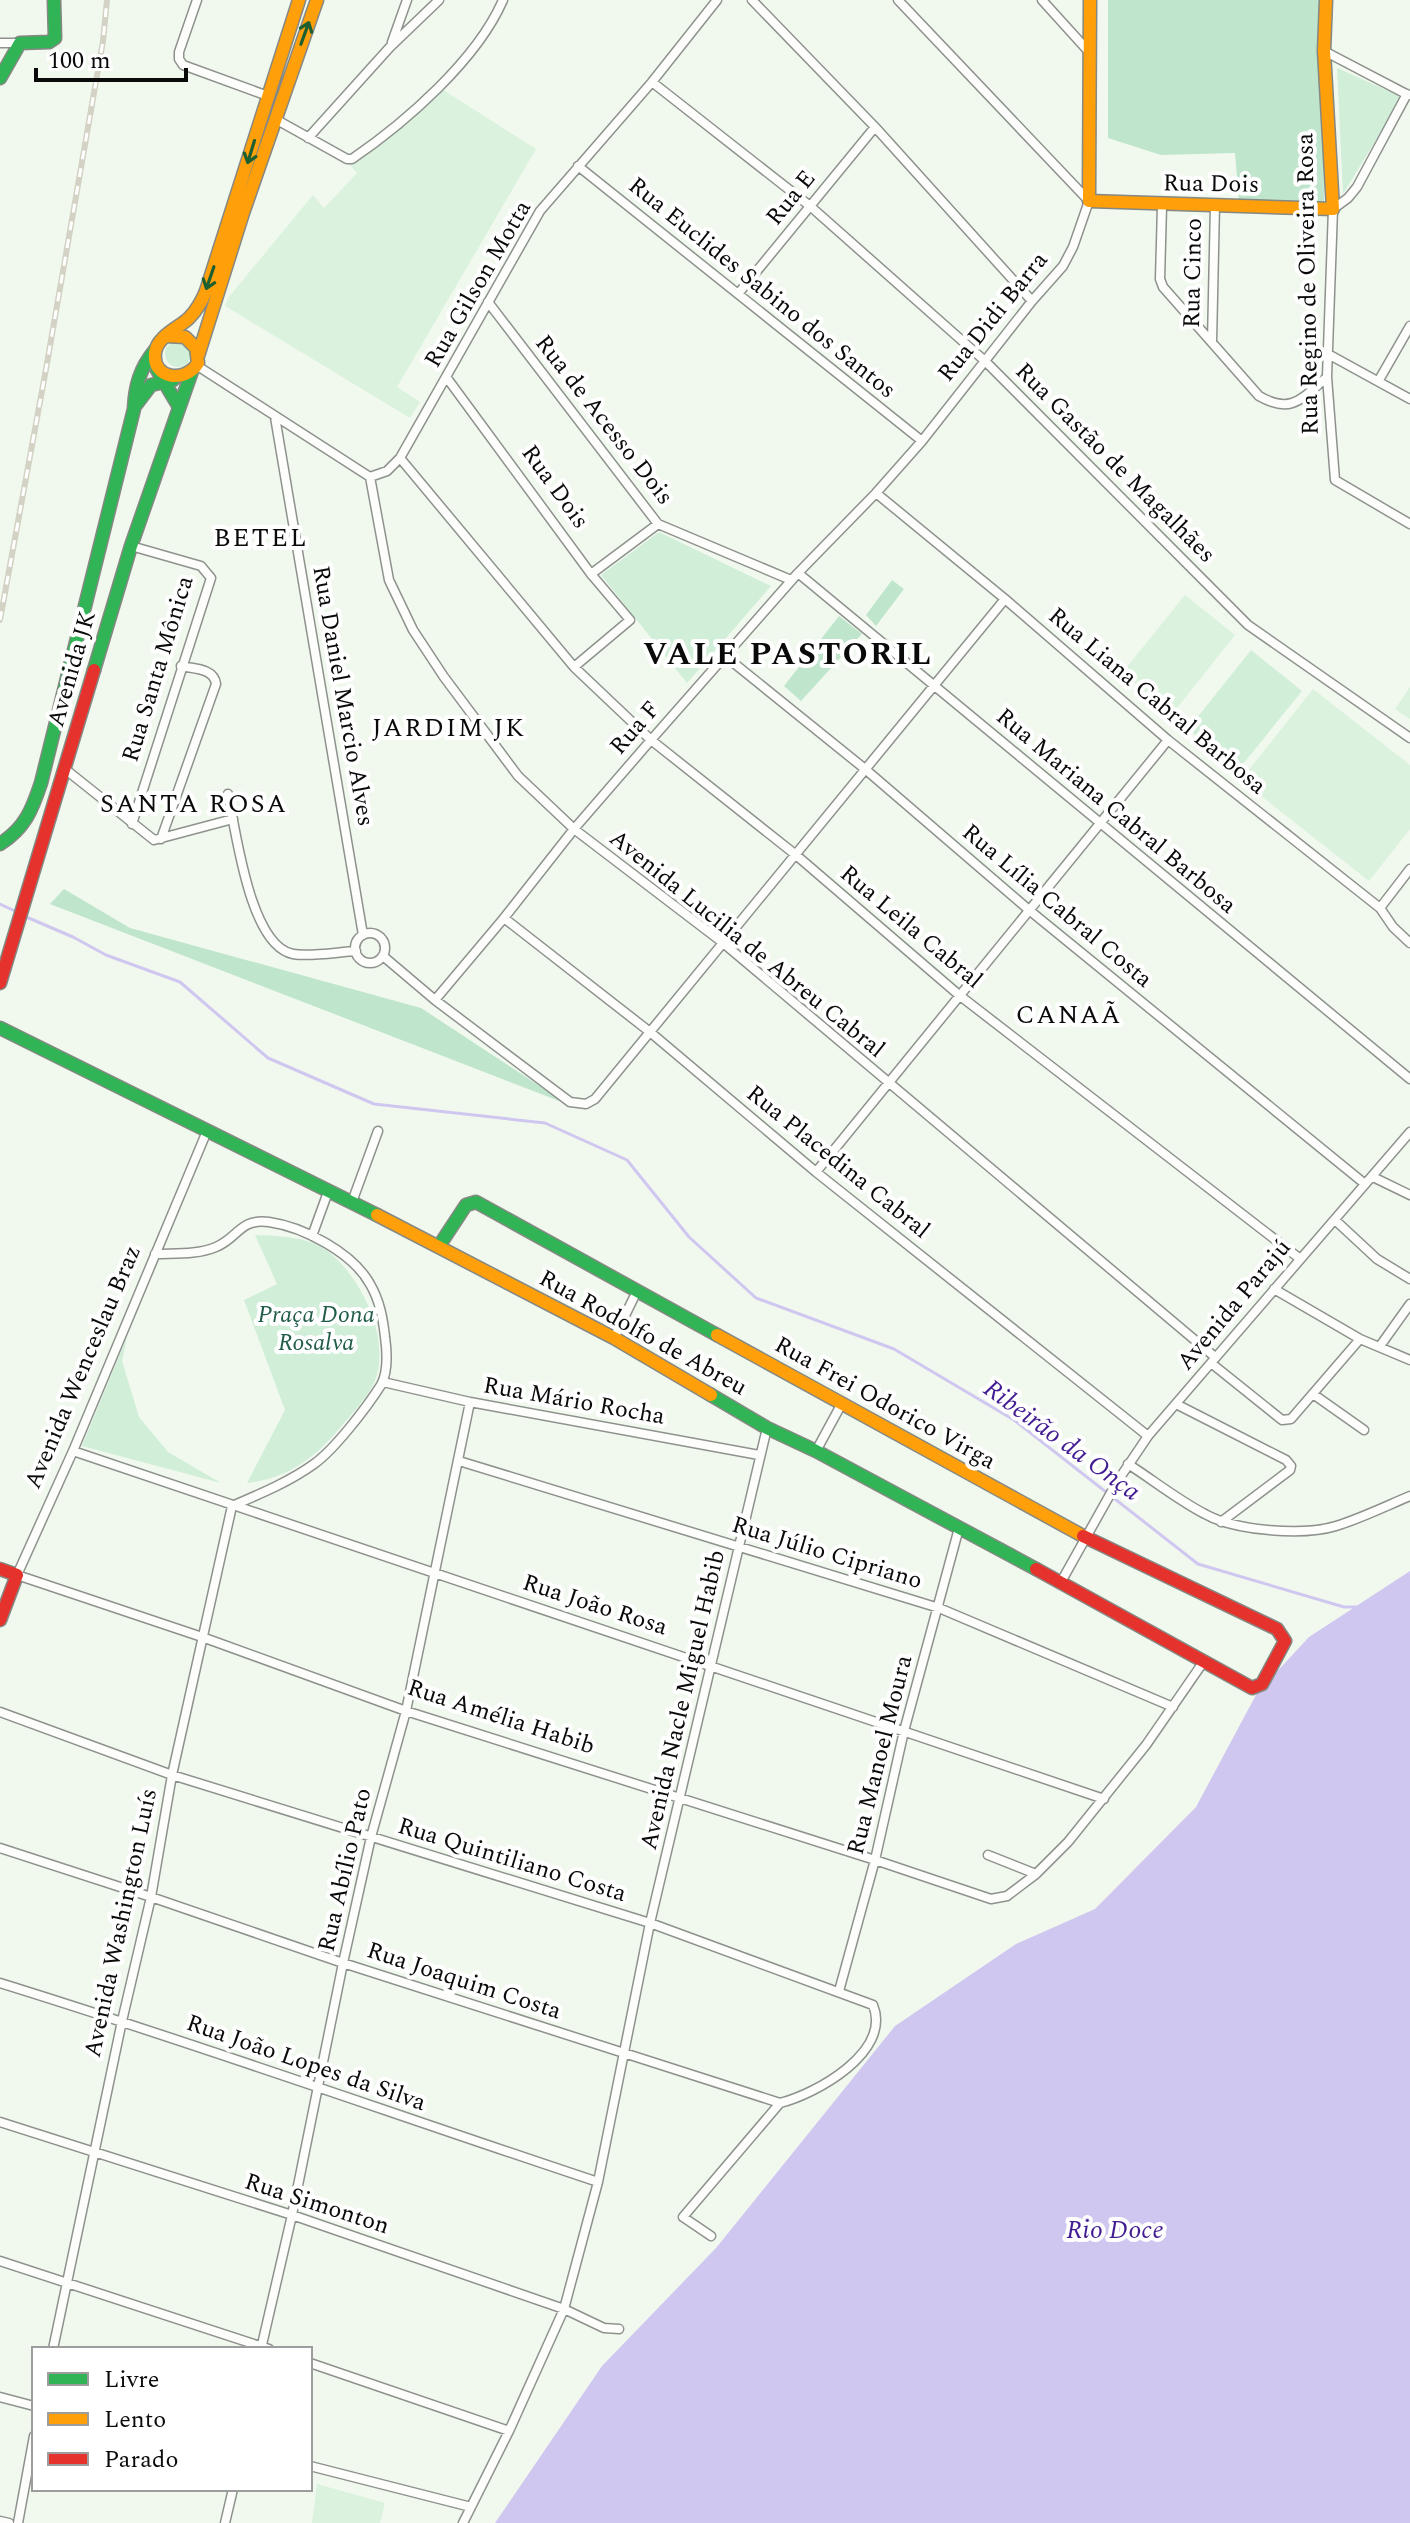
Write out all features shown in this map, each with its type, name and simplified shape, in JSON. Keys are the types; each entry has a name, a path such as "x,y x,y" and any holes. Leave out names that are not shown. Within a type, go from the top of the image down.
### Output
{"street":[{"path":"0,43 53,40 54,0"},
{"path":"197,0 179,52 183,65 268,96"},
{"path":"0,844 13,837 28,822 41,783 134,409 139,374 156,356 162,339 190,318 202,303 299,0"},
{"name":"Avenida JK","path":"0,983 131,546 317,0"},
{"path":"390,47 407,0"},
{"path":"308,138 390,47 439,0"},
{"path":"277,120 352,159 417,107 468,57 503,0"},
{"name":"Rua Gilson Motta","path":"370,477 387,471 400,458 540,211 652,82 717,0"},
{"path":"752,0 875,127 1032,301"},
{"path":"898,0 1089,201"},
{"path":"1042,0 1091,53"},
{"name":"Rua Didi Barra","path":"876,493 922,441 1063,266 1073,247 1089,201 1090,0"},
{"name":"Rua Regino de Oliveira Rosa","path":"1326,0 1324,51 1333,209 1327,377 1335,480 1410,524"},
{"path":"0,78 20,43"},
{"path":"1324,51 1408,95 1357,187 1333,209"},
{"name":"Rua Gastão de Magalhães","path":"652,82 810,206 985,361 1248,625 1410,738"},
{"name":"Rua E","path":"738,294 875,127"},
{"name":"Rua Euclides Sabino dos Santos","path":"578,166 922,441"},
{"name":"Rua Dois","path":"1089,201 1162,206 1333,209"},
{"name":"Rua Cinco","path":"1212,342 1215,205"},
{"path":"1162,206 1160,279 1163,287 1259,396 1273,404 1297,403 1327,377"},
{"name":"Rua de Acesso Dois","path":"488,302 658,524 795,576"},
{"path":"1379,380 1410,326"},
{"path":"134,409 148,387 179,377 195,364 196,346 190,338 182,334 167,336"},
{"path":"1328,354 1410,399"},
{"path":"156,356 165,374 179,377"},
{"path":"156,356 158,373 179,407"},
{"path":"195,364 370,477"},
{"name":"Rua Dois","path":"447,378 591,574 630,620 574,667"},
{"name":"Rua Daniel Marcio Alves","path":"275,417 363,935"},
{"name":"Rua Leila Cabral","path":"400,458 574,667 651,740 796,855 959,995 1299,1258"},
{"name":"Avenida Lucilia de Abreu Cabral","path":"370,477 389,580 413,630 518,776 574,829 722,942 1282,1420 1291,1419 1313,1394"},
{"name":"Rua F","path":"435,1000 651,740 795,576 876,493"},
{"name":"Rua Liana Cabral Barbosa","path":"876,493 1168,740 1380,908 1393,927 1410,943"},
{"path":"591,574 658,524"},
{"name":"Rua Santa Mônica","path":"131,546 201,566 211,578 132,824"},
{"name":"Rua Mariana Cabral Barbosa","path":"795,576 933,685 1410,1079"},
{"path":"383,956 435,1000 570,1102 578,1105 595,1099 1005,599"},
{"name":"Rua Lília Cabral Costa","path":"725,656 865,769 1029,910 1365,1184"},
{"path":"161,839 216,684 210,673 181,666"},
{"path":"816,1172 1168,740"},
{"path":"65,769 154,840 233,819"},
{"path":"228,794 253,907 275,946 293,954 356,951"},
{"path":"1380,908 1410,869"},
{"name":"Rua Placedina Cabral","path":"504,918 650,1032 816,1172 1148,1436"},
{"path":"372,934 381,938 385,947 383,956 375,962 365,962 356,951 357,942 363,935 372,934"},
{"name":"Rua Rodolfo de Abreu","path":"0,1028 439,1246 614,1338 767,1428 816,1451 1257,1688"},
{"name":"Avenida Wenceslau Braz","path":"0,1620 207,1131"},
{"path":"352,1202 378,1131"},
{"name":"Avenida Parajú","path":"1061,1582 1117,1482 1148,1436 1410,1132"},
{"path":"1373,1177 1410,1195"},
{"path":"312,1236 328,1192"},
{"name":"Rua Frei Odorico Virga","path":"439,1246 470,1202 476,1202 1085,1537 1277,1629 1285,1641 1257,1688"},
{"path":"1335,1220 1377,1259 1410,1279"},
{"path":"155,1254 215,1248 251,1222 270,1222 329,1244 370,1283 381,1310 387,1350 383,1382 346,1432 316,1463 232,1506"},
{"path":"1274,1289 1360,1339 1410,1360"},
{"path":"614,1338 637,1291"},
{"path":"1380,1346 1410,1304"},
{"path":"1360,1339 1313,1394 1364,1430"},
{"name":"Rua Mário Rocha","path":"383,1382 470,1402 759,1455"},
{"name":"Rua Abílio Pato","path":"264,2347 343,1963 371,1837 406,1711 470,1402"},
{"path":"1176,1404 1286,1460 1291,1466 1290,1470 1221,1522"},
{"path":"816,1451 841,1405"},
{"name":"Avenida Nacle Miguel Habib","path":"463,2523 564,2309 598,2182 650,1923 767,1428"},
{"name":"Rua João Rosa","path":"73,1451 1104,1799"},
{"name":"Rua Júlio Cipriano","path":"459,1461 939,1608 1173,1707"},
{"path":"1128,1464 1205,1514 1221,1522 1256,1529 1314,1531 1335,1527 1410,1496"},
{"name":"Avenida Washington Luís","path":"53,2347 151,1897 172,1775 232,1506"},
{"name":"Rua Manoel Moura","path":"839,1991 959,1528"},
{"name":"Rua Amélia Habib","path":"0,1569 202,1637 406,1711 991,1899 1007,1896 1036,1874"},
{"path":"988,1855 1036,1874 1104,1799 1204,1661"},
{"name":"Rua Quintiliano Costa","path":"0,1712 172,1775 650,1923 873,2005 877,2014 874,2033 863,2053 823,2087 795,2100 780,2103"},
{"name":"Rua Joaquim Costa","path":"0,1848 343,1963 780,2103"},
{"name":"Rua João Lopes da Silva","path":"0,1983 122,2021 598,2182"},
{"path":"711,2236 683,2217 780,2103"},
{"name":"Rua Simonton","path":"0,2122 292,2215 564,2309 604,2328 619,2329"},
{"path":"0,2261 261,2347"},
{"path":"312,2364 509,2431"},
{"path":"0,2397 32,2405"},
{"path":"18,2523 32,2447"},
{"path":"312,2467 471,2507"},
{"path":"225,2523 233,2491"},
{"path":"0,2521 9,2523"}],"green space":[{"path":"1108,0 1322,0 1324,205 1239,201 1235,153 1161,155 1108,138"},
{"path":"1337,68 1402,97 1343,194"},
{"path":"442,89 536,149 397,387 420,402 410,418 225,306 228,298 313,195 324,208 357,173 350,165"},
{"path":"178,341 187,345 191,354 187,363 178,367 169,363 165,354 169,345"},
{"path":"659,532 771,586 687,683 601,575"},
{"path":"892,580 904,589 876,626 866,615"},
{"path":"1185,595 1235,635 1173,713 1122,673"},
{"path":"839,616 862,634 801,701 784,686"},
{"path":"1251,650 1302,691 1239,769 1188,729"},
{"path":"1410,687 1410,719 1395,709"},
{"path":"1313,689 1410,765 1410,829 1369,881 1241,780"},
{"path":"64,889 130,928 421,1008 567,1104 50,904"},
{"name":"Praça Dona Rosalva","path":"255,1235 310,1242 339,1261 362,1293 377,1330 379,1350 373,1385 330,1439 310,1458 287,1472 247,1483 285,1410 244,1300 277,1284"},
{"path":"127,1337 122,1361 139,1417 168,1452 221,1483 82,1446"},
{"path":"317,2484 385,2503 380,2523 312,2523"}],"water":[{"name":"Rio Doce","path":"1410,1571 1410,2523 495,2523 602,2366 716,2248 895,2026 1016,1944 1095,1909 1196,1807 1257,1693 1309,1637"}],"waterway":[{"name":"Ribeirão da Onça","path":"0,904 17,912"},
{"name":"Ribeirão da Onça","path":"24,916 106,955 180,982 268,1058 374,1104 545,1123 627,1160 689,1237 756,1298 894,1349 1014,1420 1198,1564 1344,1607 1358,1607"}],"railway":[{"path":"0,620 103,41 107,0"}],"traffic: fast":[{"path":"0,78 20,43 49,42 55,38 54,0"},
{"path":"0,844 16,832 26,818 41,783 134,409 137,385 155,350"},
{"path":"157,370 179,407"},
{"path":"94,670 131,546 192,371"},
{"path":"135,406 151,385 173,380"},
{"path":"0,1028 377,1215"},
{"path":"439,1246 466,1205 476,1202 717,1335"},
{"path":"711,1395 767,1428 1036,1569"}],"traffic: slow":[{"path":"167,336 185,337 196,348 198,363 192,370 170,376 155,362 155,353 164,337 192,315 206,291 299,0"},
{"path":"198,356 243,213 317,0"},
{"path":"1090,0 1089,201 1333,209 1324,51 1326,0"},
{"path":"377,1215 614,1338 711,1395"},
{"path":"717,1335 1083,1536"}],"traffic: jam":[{"path":"0,983 94,670"},
{"path":"1036,1569 1252,1688 1262,1684 1285,1641 1277,1629 1083,1536"},
{"path":"0,1569 17,1575 0,1620"}],"district":[{"name":"BETEL","path":"261,538"},
{"name":"VALE PASTORIL","path":"788,654"},
{"name":"JARDIM JK","path":"449,728"},
{"name":"SANTA ROSA","path":"194,804"},
{"name":"CANAÃ","path":"1069,1015"}]}
